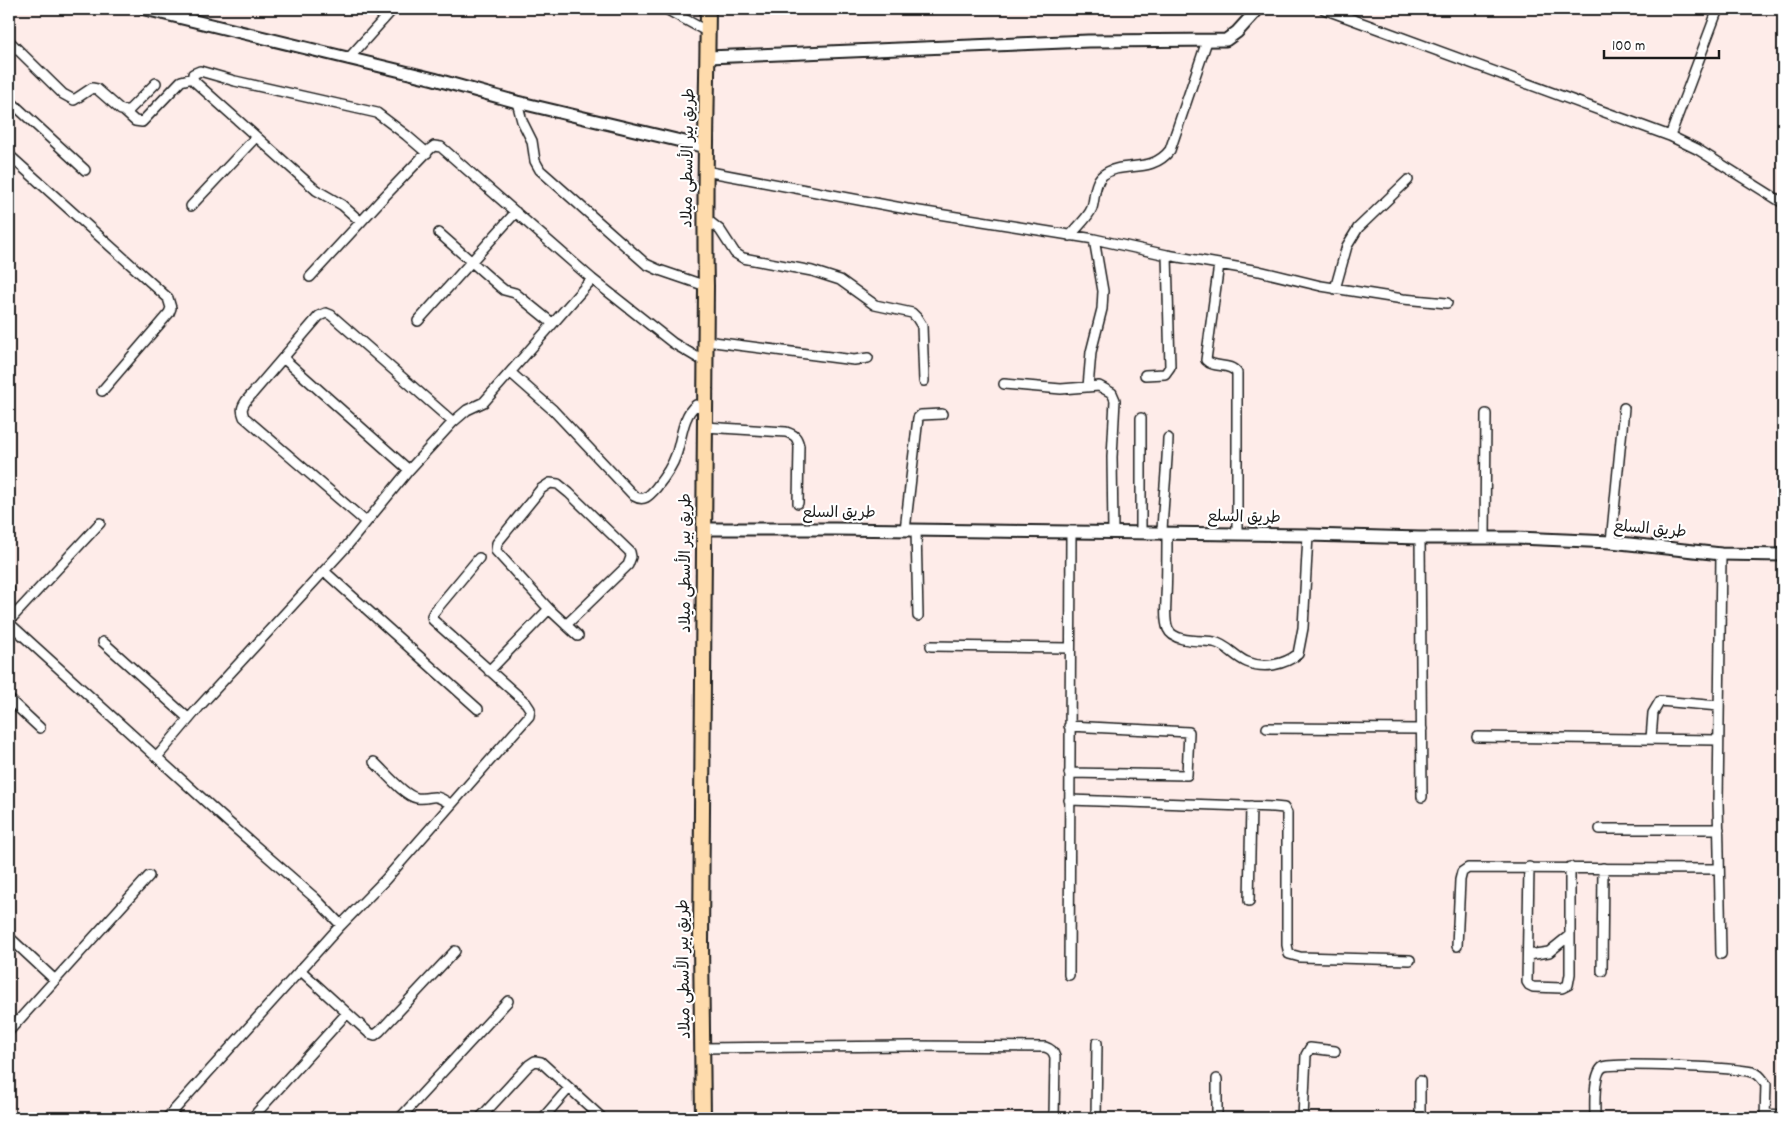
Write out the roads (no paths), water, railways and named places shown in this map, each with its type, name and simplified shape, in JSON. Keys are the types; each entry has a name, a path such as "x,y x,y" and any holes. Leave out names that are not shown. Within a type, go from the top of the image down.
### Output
{"main road":[{"name":"طريق بير الأسطى ميلاد","path":"702,1118 701,932 706,341 704,218 708,9"}],"street":[{"path":"145,9 434,79 517,102 706,148"},
{"path":"348,59 392,9"},
{"path":"666,9 708,32"},
{"path":"708,57 1088,41 1226,40 1237,32 1258,9"},
{"path":"1324,9 1670,136 1697,149 1783,203"},
{"path":"1670,136 1718,9"},
{"path":"1070,236 1092,208 1097,184 1102,176 1112,171 1154,163 1164,157 1170,150 1207,40"},
{"path":"9,41 68,98 74,100 92,88 97,89 136,120 142,122 181,81 193,78"},
{"path":"193,78 193,74 200,71 234,81 377,114 406,134 427,153"},
{"path":"193,78 195,82 316,190 342,205 361,222"},
{"path":"124,111 132,108 156,83"},
{"path":"9,100 85,170"},
{"path":"517,102 522,121 532,140 535,161 540,170 646,264 706,286"},
{"path":"191,206 256,137"},
{"path":"310,277 434,146 441,147 592,279 673,343 705,362"},
{"path":"9,155 161,291 170,302 169,313 102,391"},
{"path":"705,171 907,209 1094,240 1260,271 1336,288 1403,299 1447,303"},
{"path":"1336,288 1347,246 1358,228 1408,180"},
{"path":"418,321 516,212"},
{"path":"704,218 720,230 735,253 743,258 812,271 840,280 875,304 912,313 922,326 924,381"},
{"path":"439,233 499,286 504,290 515,293 552,324"},
{"path":"1088,387 1091,352 1102,309 1103,291 1094,240"},
{"path":"1146,375 1165,374 1170,367 1167,255"},
{"path":"1219,264 1206,360 1211,364 1232,367 1236,373 1237,534"},
{"path":"157,757 324,572 409,470 453,422 467,410 484,402 592,279"},
{"path":"366,522 244,417 241,412 242,406 319,316 326,313 331,315 453,422"},
{"path":"706,341 854,360 868,358"},
{"path":"283,358 409,470"},
{"path":"511,373 553,410 634,496 639,499 648,497 665,478 676,457 687,415 691,408 696,405 704,408"},
{"path":"1004,384 1061,388 1099,386 1112,393 1115,400 1112,457 1113,532"},
{"path":"1611,542 1624,408"},
{"path":"918,616 911,530 918,418 921,415 942,414"},
{"path":"1485,538 1486,414"},
{"path":"1141,418 1142,532"},
{"path":"705,427 794,434 798,439 799,446 798,503"},
{"path":"1168,438 1166,489 1163,499 1166,613 1168,629 1174,636 1223,645 1247,662 1275,665 1293,658 1298,654 1300,647 1308,534"},
{"path":"566,625 628,565 631,557 630,552 569,493 558,484 550,483 541,489 497,543 496,548 499,556 549,609 566,625 578,636"},
{"path":"100,523 9,622 315,898 341,924"},
{"name":"طريق السلع","path":"704,529 1142,532 1485,538 1611,542 1721,554 1783,555"},
{"path":"1069,975 1070,532"},
{"path":"1420,538 1422,797"},
{"path":"1721,554 1718,740 1721,954"},
{"path":"168,1118 341,924 385,880 529,716 530,709 526,703 433,620 432,616 479,558"},
{"path":"324,572 478,708"},
{"path":"489,671 549,609"},
{"path":"103,642 189,720"},
{"path":"932,646 1069,648"},
{"path":"9,699 40,728"},
{"path":"1651,739 1653,713 1660,701 1719,706"},
{"path":"1069,726 1189,732 1187,775 1069,773"},
{"path":"1268,728 1422,729"},
{"path":"1478,737 1718,740"},
{"path":"374,762 407,793 417,798 436,796 450,804"},
{"path":"1069,800 1284,808 1287,813 1288,954 1300,957 1410,960"},
{"path":"1249,901 1251,806"},
{"path":"1600,829 1718,829"},
{"path":"1456,946 1459,891 1464,869 1479,867 1570,867 1719,869"},
{"path":"1529,867 1527,982 1533,986 1562,988 1568,985 1570,974 1570,867"},
{"path":"1602,972 1603,868"},
{"path":"9,1031 149,876"},
{"path":"1528,955 1549,952 1570,935"},
{"path":"9,938 55,980"},
{"path":"300,970 369,1033 375,1035 456,951"},
{"path":"400,1118 508,1001"},
{"path":"252,1118 347,1013"},
{"path":"1096,1118 1097,1043"},
{"path":"703,1048 1045,1047 1053,1052 1054,1057 1054,1118"},
{"path":"1303,1118 1306,1055 1310,1048 1335,1051"},
{"path":"480,1118 529,1065 535,1061 541,1062 602,1118"},
{"path":"1595,1118 1596,1078 1603,1067 1617,1065 1734,1069 1755,1072 1766,1084 1766,1116 1783,1115"},
{"path":"1217,1079 1217,1118"},
{"path":"1420,1081 1420,1118"},
{"path":"543,1118 569,1088"}]}
